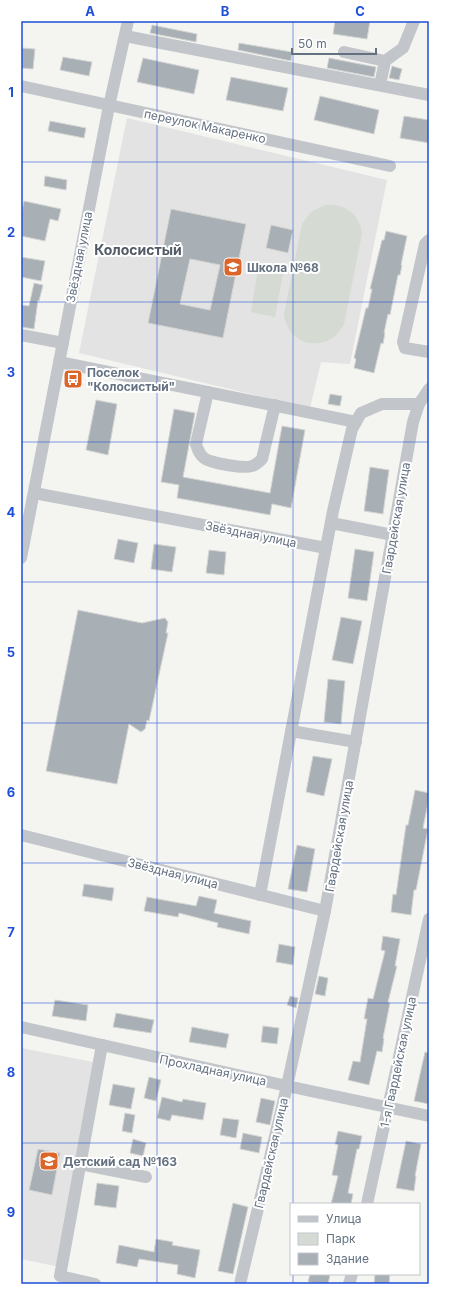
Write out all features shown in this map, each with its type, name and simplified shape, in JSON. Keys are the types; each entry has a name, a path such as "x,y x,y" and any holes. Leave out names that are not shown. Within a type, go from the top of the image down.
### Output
{"street":[{"name":"Звёздная улица","path":"21,558 61,366 63,343 109,106 128,21"},
{"path":"380,85 384,61 403,48 414,21"},
{"path":"125,36 429,94"},
{"path":"344,52 384,61"},
{"name":"переулок Макаренко","path":"21,86 390,166"},
{"path":"429,240 425,244 403,342 405,348 429,352"},
{"path":"21,335 63,343"},
{"path":"61,366 208,392 356,422"},
{"name":"Гвардейская улица","path":"240,1284 287,1086 325,911 413,422 419,404 429,389"},
{"path":"208,392 196,444 198,451 202,457 208,461 244,468 251,467 262,459 275,405"},
{"path":"260,895 326,548 352,429 361,413 382,404 419,404"},
{"name":"Звёздная улица","path":"34,493 326,548"},
{"path":"331,523 393,535"},
{"path":"291,731 356,742"},
{"name":"Звёздная улица","path":"21,836 325,911"},
{"name":"1-я Гвардейская улица","path":"367,1203 429,919"},
{"name":"Прохладная улица","path":"21,1027 429,1116"},
{"path":"94,1284 60,1276 102,1045"},
{"path":"80,1164 146,1178"}],"shaded area":[{"name":"Школа №68","path":"127,118 387,180 350,364 321,362 310,408 79,353"},
{"name":"Детский cад №163","path":"21,1048 93,1062 60,1267 21,1259"}],"green space":[{"path":"325,205 339,206 350,211 358,221 362,234 344,324 338,334 329,340 320,343 310,343 301,340 293,334 287,325 284,314 302,224 311,212"},
{"path":"258,269 283,274 275,317 251,312"}],"building":[{"path":"335,21 370,21 367,39 333,34"},
{"path":"152,25 197,34 196,42 150,33"},
{"path":"239,43 292,52 291,61 238,50"},
{"path":"21,48 35,49 33,69 21,68"},
{"path":"63,57 92,62 89,76 60,70"},
{"path":"143,58 199,70 194,94 137,82"},
{"path":"329,58 376,67 374,77 327,68"},
{"path":"392,66 402,69 399,80 389,78"},
{"path":"231,77 288,88 283,111 226,100"},
{"path":"320,96 379,110 374,134 314,120"},
{"path":"404,116 429,120 429,143 400,138"},
{"path":"50,121 86,128 84,138 48,131"},
{"path":"45,176 67,180 66,190 44,186"},
{"path":"24,201 61,209 58,221 50,219 45,241 21,236 21,215"},
{"path":"171,209 246,224 223,338 148,323","holes":["190,259 220,265 210,310 180,304"]},
{"path":"271,225 293,230 288,253 266,248"},
{"path":"386,231 407,236 400,275 398,275 390,315 388,314 383,344 381,343 374,373 354,368 356,359 354,358 366,308 368,308 372,289 370,289 382,240 384,240"},
{"path":"21,257 45,261 41,281 21,277"},
{"path":"34,283 43,285 39,301 38,300 34,329 21,327 21,305 29,306"},
{"path":"330,394 342,396 340,406 328,404"},
{"path":"96,400 117,404 108,455 86,450"},
{"path":"174,409 195,413 183,477 270,493 282,426 305,430 291,508 272,504 270,515 177,498 179,485 161,482"},
{"path":"370,467 389,470 383,514 364,511"},
{"path":"118,539 138,543 134,563 114,559"},
{"path":"154,544 176,547 172,572 151,569"},
{"path":"355,549 374,552 367,601 348,598"},
{"path":"209,550 226,552 224,575 206,573"},
{"path":"78,610 142,623 165,618 168,622 166,633 168,633 149,721 147,720 145,729 141,732 129,724 117,784 46,771"},
{"path":"341,617 362,621 353,664 332,660"},
{"path":"328,679 345,681 341,724 324,722"},
{"path":"313,756 332,759 324,796 306,792"},
{"path":"415,790 429,793 429,798 423,828 428,829 416,890 414,890 411,915 391,912 393,894 396,895 406,825 408,825"},
{"path":"297,845 315,849 307,892 288,889"},
{"path":"84,884 114,888 112,901 82,896"},
{"path":"199,896 217,900 214,913 251,921 249,934 217,927 218,923 179,913 178,917 144,911 147,897 196,906"},
{"path":"383,936 400,939 395,966 397,966 388,1002 390,1003 383,1038 382,1052 377,1051 369,1085 348,1080 353,1061 360,1062 367,1019 364,1019 368,998 373,999 385,951 381,950"},
{"path":"279,944 295,947 293,965 276,962"},
{"path":"319,976 328,978 325,996 315,994"},
{"path":"290,996 298,998 296,1008 287,1005"},
{"path":"55,1000 88,1005 86,1021 52,1016"},
{"path":"116,1013 154,1020 151,1033 113,1027"},
{"path":"263,1026 279,1028 277,1044 261,1042"},
{"path":"192,1027 229,1034 226,1048 189,1042"},
{"path":"425,1052 429,1053 429,1104 414,1101"},
{"path":"149,1077 161,1080 156,1101 144,1098"},
{"path":"113,1084 135,1088 131,1109 109,1105"},
{"path":"162,1097 182,1102 183,1099 206,1103 203,1120 172,1115 170,1121 157,1118"},
{"path":"261,1098 275,1101 270,1125 256,1122"},
{"path":"125,1113 135,1115 132,1133 122,1131"},
{"path":"223,1118 239,1120 236,1138 220,1135"},
{"path":"338,1131 362,1136 359,1149 357,1149 348,1193 353,1194 351,1203 331,1203 338,1176 332,1175 338,1145 335,1144"},
{"path":"243,1133 262,1137 259,1153 240,1149"},
{"path":"133,1139 146,1143 143,1156 130,1153"},
{"path":"406,1141 421,1144 415,1176 414,1191 396,1188"},
{"path":"38,1149 60,1153 52,1195 29,1190"},
{"path":"97,1183 119,1186 116,1208 94,1205"},
{"path":"233,1203 248,1207 233,1274 218,1271"},
{"path":"156,1239 173,1242 172,1245 200,1250 195,1278 177,1274 178,1265 139,1259 137,1267 116,1263 119,1245 154,1252"},
{"path":"310,1275 330,1275 328,1284 308,1282"},
{"path":"375,1275 390,1275 389,1284 374,1284"}],"place":[{"name":"Школа №68","path":"233,267"},
{"name":"Поселок \"Колосистый\"","path":"73,379"},
{"name":"Детский cад №163","path":"49,1161"}],"district":[{"name":"Колосистый","path":"138,249"}]}
